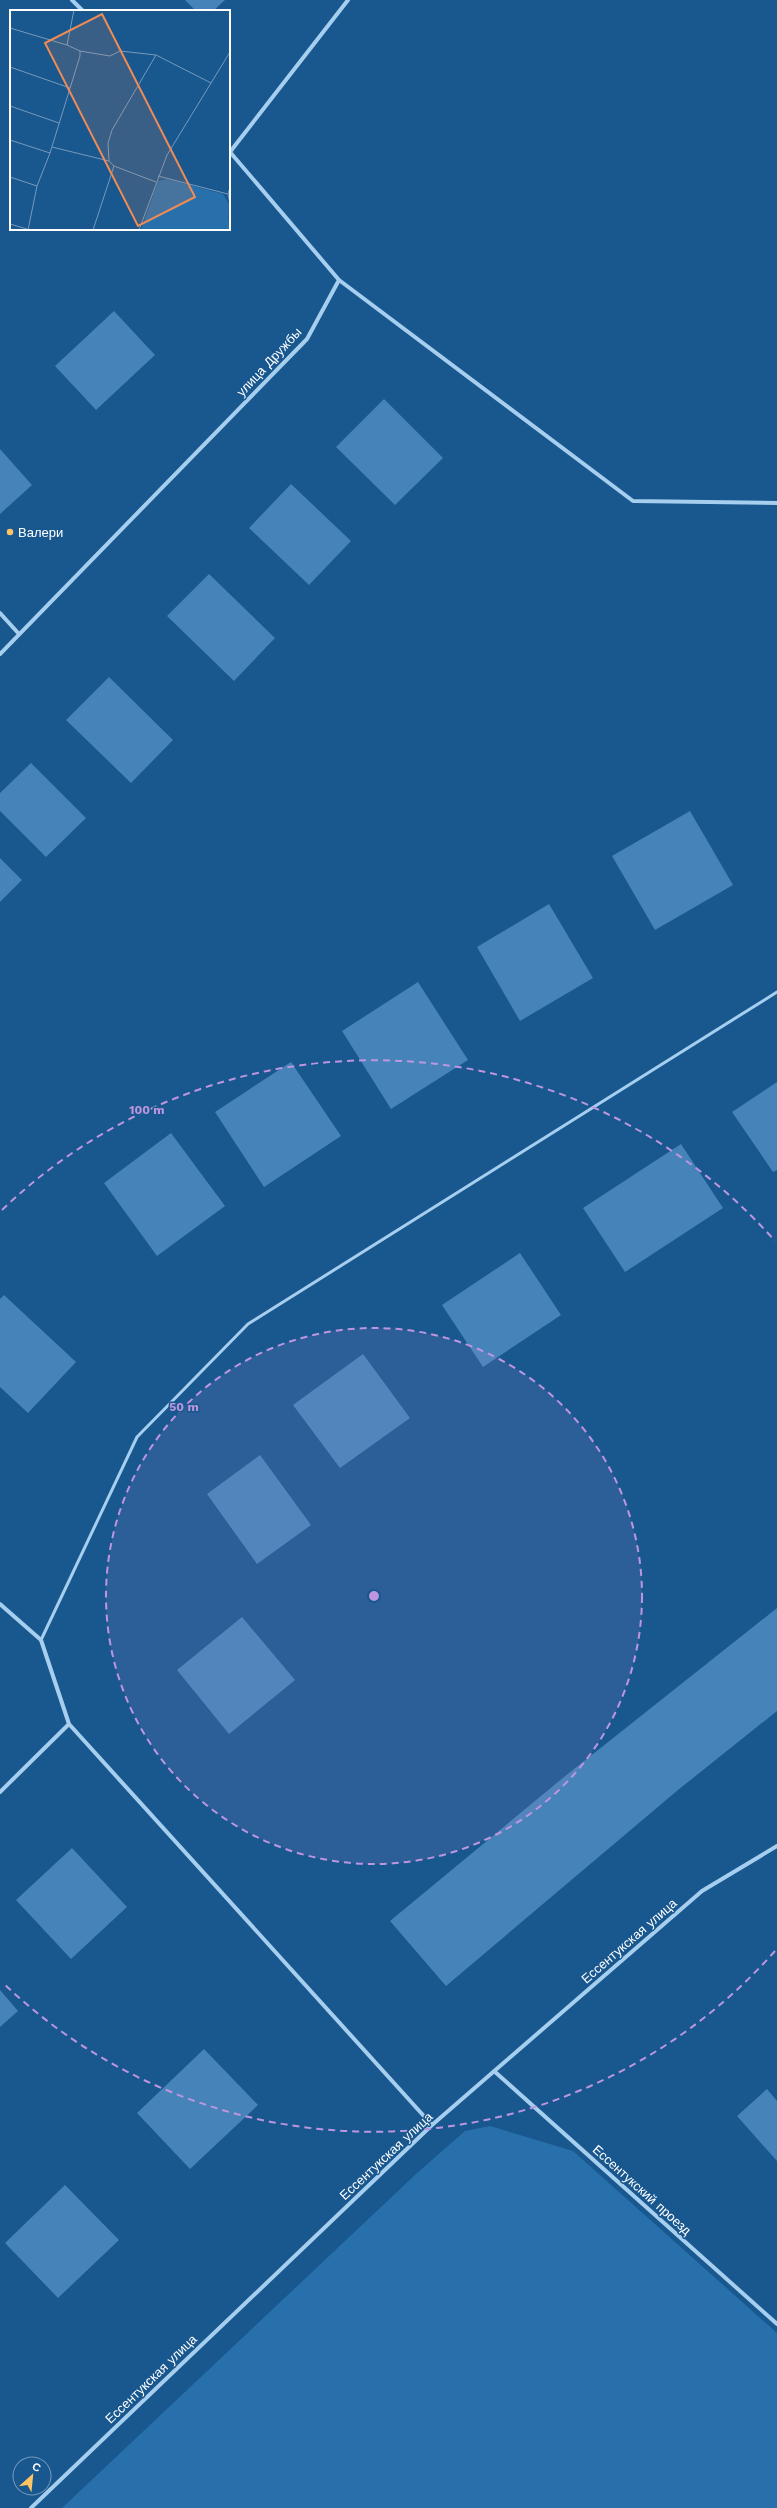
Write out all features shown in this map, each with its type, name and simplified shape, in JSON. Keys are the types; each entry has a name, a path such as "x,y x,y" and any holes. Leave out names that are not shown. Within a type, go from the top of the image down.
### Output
{"street":[{"path":"72,0 82,10"},
{"path":"230,151 348,0"},
{"path":"230,153 339,280 633,501 777,503"},
{"name":"улица Дружбы","path":"0,654 307,339 339,280"},
{"path":"0,614 19,634"},
{"path":"0,1604 41,1640 69,1724 432,2125"},
{"path":"0,1792 69,1724"},
{"name":"Ессентукская улица","path":"31,2508 432,2125 702,1891 777,1846"},
{"name":"Ессентукский проезд","path":"494,2072 777,2324"}],"lane":[{"path":"41,1640 137,1437 248,1324 777,992"}],"shaded area":[{"path":"490,2126 573,2151 777,2333 777,2508 62,2508 416,2174 465,2131"}],"building":[{"path":"185,0 225,0 214,10 195,10"},
{"path":"114,311 155,355 96,410 55,366"},
{"path":"384,399 443,458 395,505 336,447"},
{"path":"0,449 32,485 0,514"},
{"path":"291,484 351,541 309,585 249,528"},
{"path":"209,574 275,638 234,681 167,616"},
{"path":"109,677 173,740 131,783 66,720"},
{"path":"31,763 86,818 46,857 0,811 0,793"},
{"path":"690,811 733,885 655,930 612,856"},
{"path":"0,858 22,880 0,902"},
{"path":"549,904 593,978 520,1021 477,947"},
{"path":"418,982 468,1060 391,1109 342,1031"},
{"path":"291,1062 341,1136 264,1187 215,1112"},
{"path":"777,1082 777,1170 773,1172 732,1112"},
{"path":"171,1133 225,1206 157,1256 104,1183"},
{"path":"681,1144 723,1208 625,1272 583,1208"},
{"path":"520,1253 561,1315 483,1367 442,1305"},
{"path":"4,1295 76,1362 28,1413 0,1387 0,1299"},
{"path":"363,1354 410,1418 340,1468 293,1405"},
{"path":"260,1455 311,1525 257,1564 207,1494"},
{"path":"777,1608 777,1711 678,1790 446,1986 390,1921 564,1777"},
{"path":"242,1617 295,1680 229,1734 177,1670"},
{"path":"72,1848 127,1907 71,1959 16,1900"},
{"path":"0,1990 18,2011 0,2027"},
{"path":"204,2049 258,2105 190,2169 137,2113"},
{"path":"767,2089 777,2101 777,2161 737,2116"},
{"path":"65,2185 119,2240 58,2298 5,2243"}],"place":[{"name":"Валери","path":"10,532"}]}
